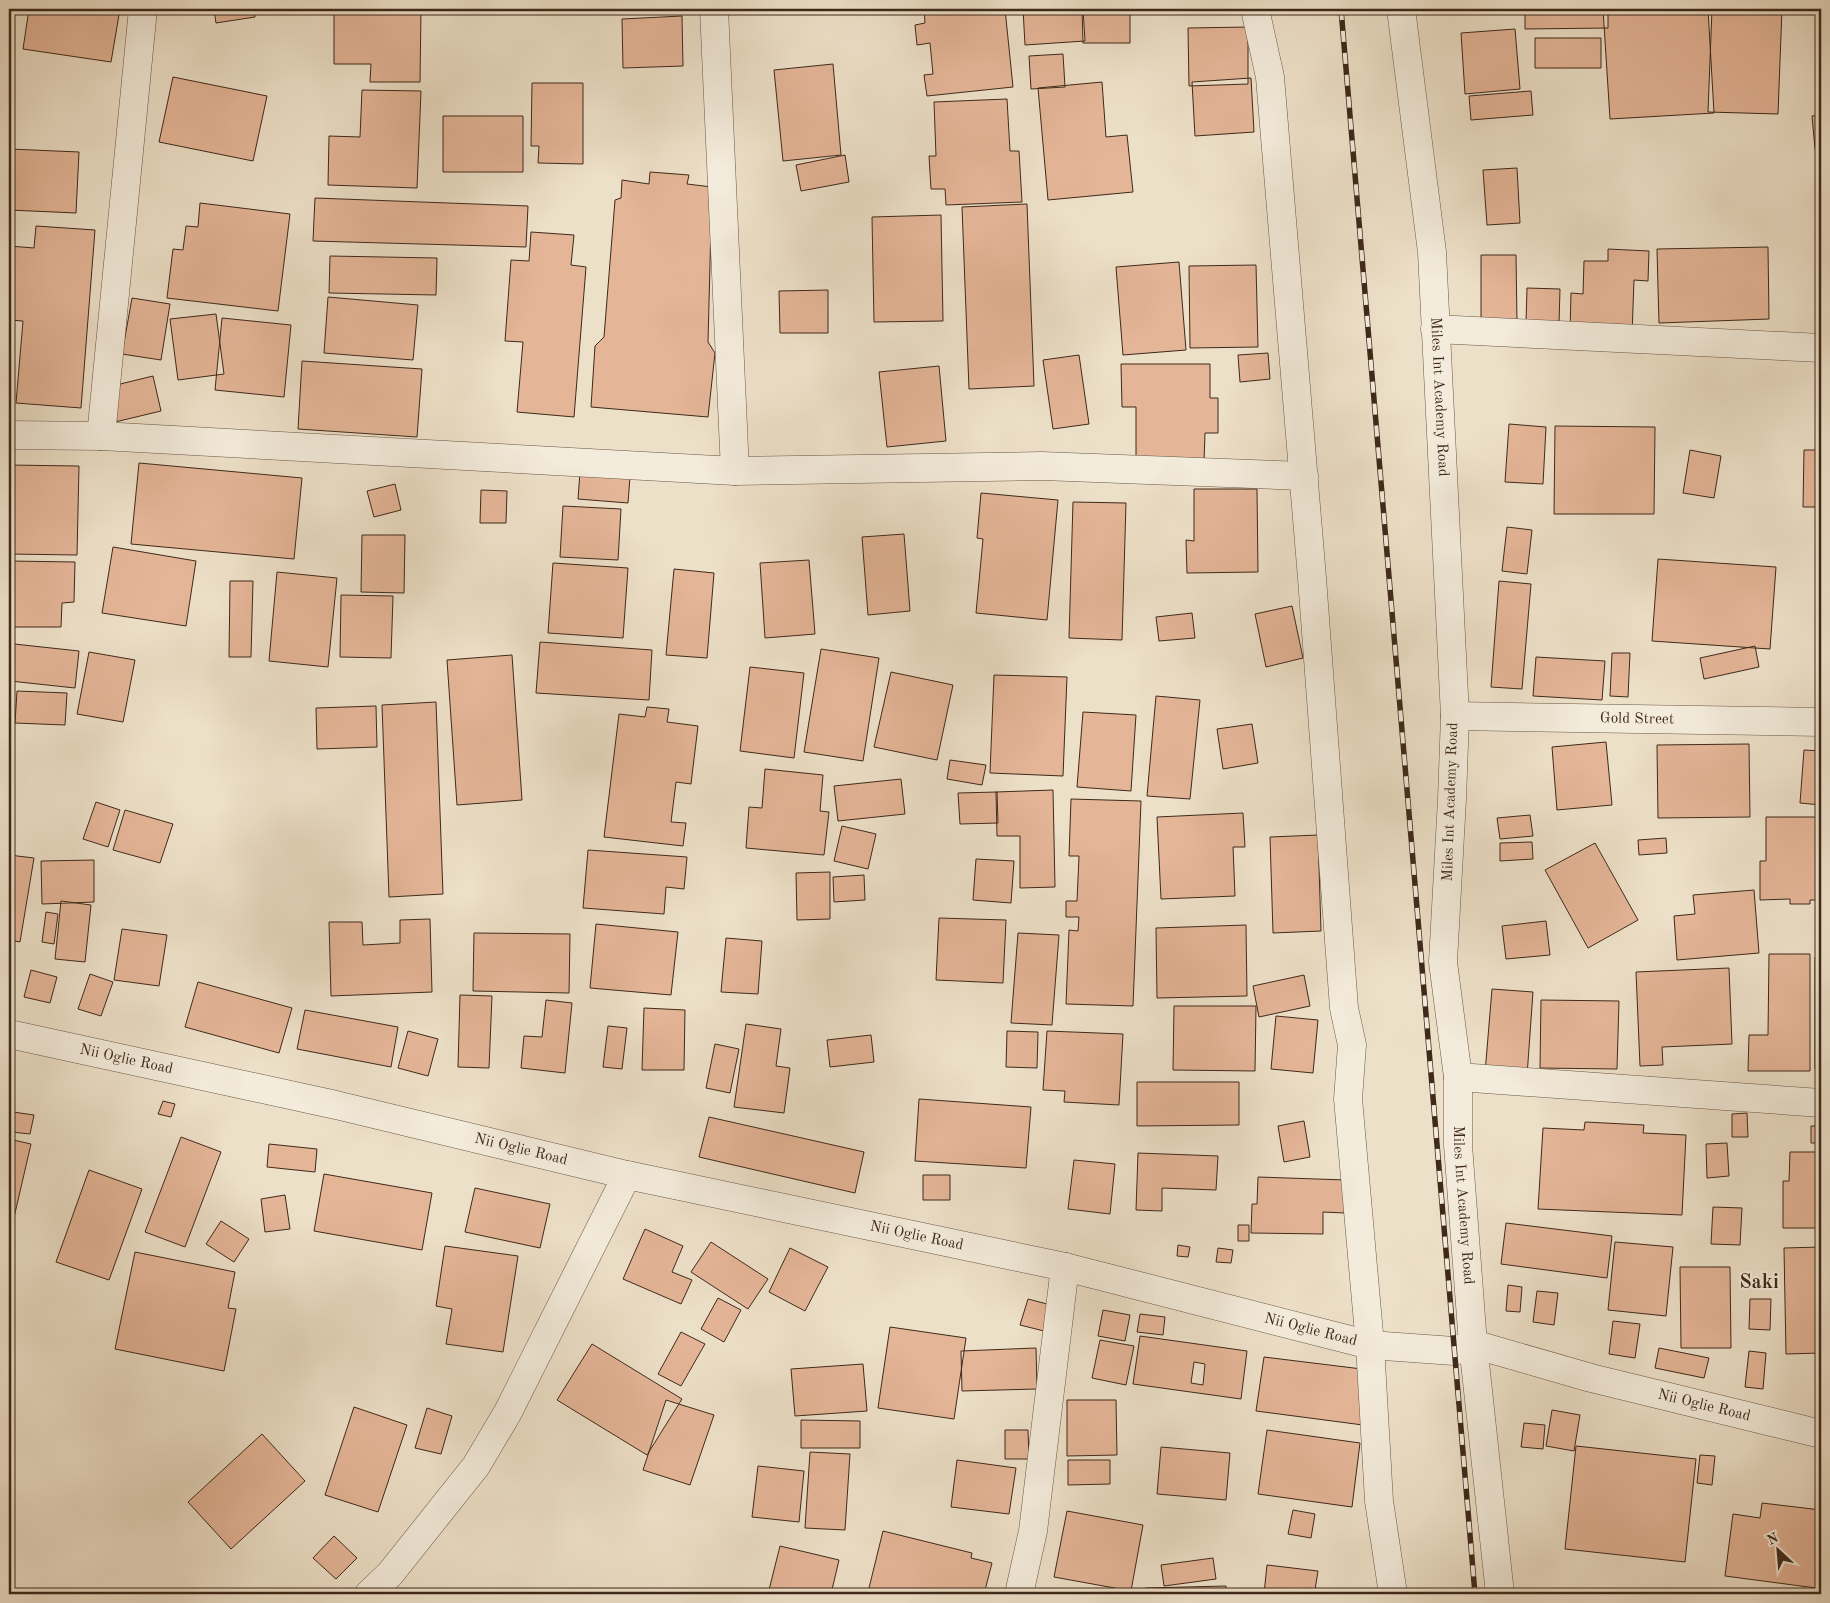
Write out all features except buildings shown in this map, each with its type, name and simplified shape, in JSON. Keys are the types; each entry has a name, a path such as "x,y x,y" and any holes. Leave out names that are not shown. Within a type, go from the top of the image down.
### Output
{"street":[{"path":"101,436 143,9"},
{"path":"714,9 735,471"},
{"path":"1255,9 1270,77 1304,476 1344,1008 1352,1046 1348,1099 1370,1345 1379,1501 1393,1594"},
{"name":"Miles Int Academy Road","path":"1401,9 1432,252 1455,716 1443,962 1458,1077 1458,1145 1473,1344 1500,1594"},
{"path":"1435,329 1821,348"},
{"path":"9,434 101,436 735,471 1042,466 1304,476"},
{"name":"Gold Street","path":"1455,716 1821,722"},
{"name":"Nii Oglie Road","path":"9,1034 345,1107 627,1175 1065,1266 1370,1345 1454,1351 1473,1344 1591,1378 1821,1434"},
{"path":"1458,1077 1821,1103"},
{"path":"369,1594 396,1567 476,1466 508,1412 627,1175"},
{"path":"1019,1594 1033,1531 1065,1266"}],"railway":[{"path":"1341,9 1475,1594"}],"district":[{"name":"Saki","path":"1759,1283"}]}
